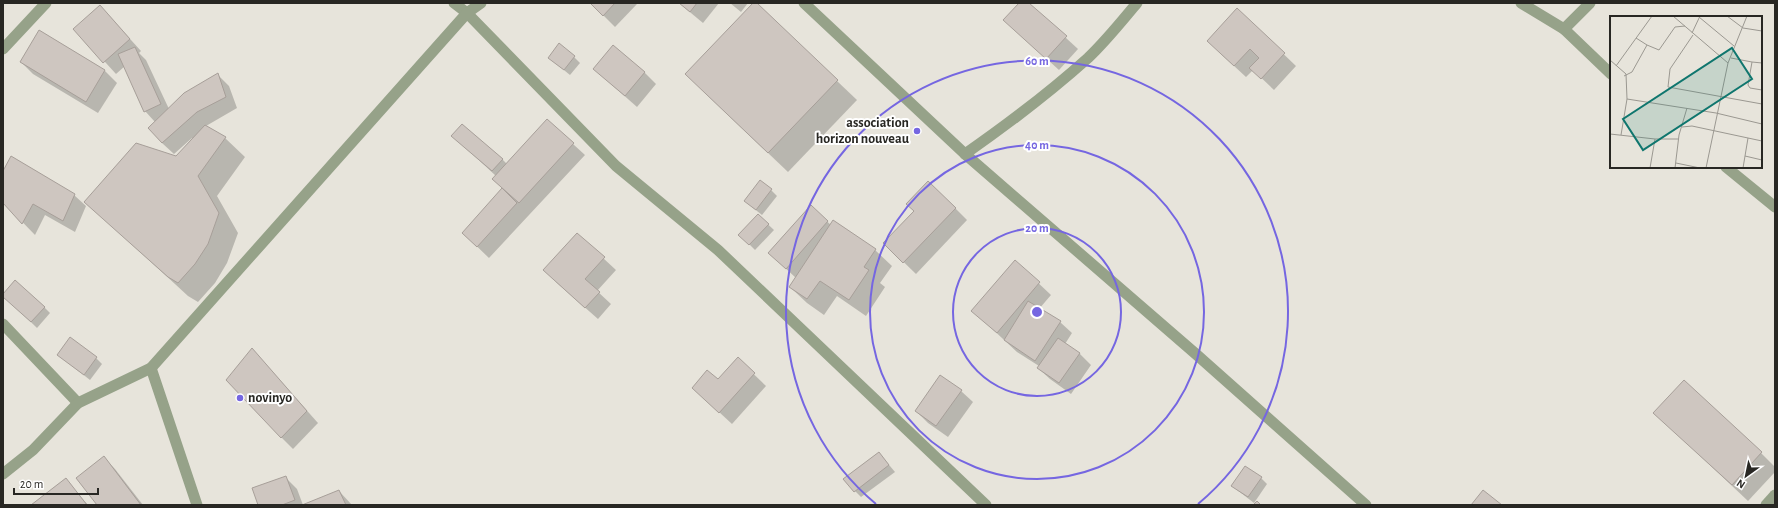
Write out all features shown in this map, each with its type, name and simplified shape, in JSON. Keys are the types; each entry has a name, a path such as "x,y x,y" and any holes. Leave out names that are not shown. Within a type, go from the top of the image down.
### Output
{"street":[{"path":"3,49 46,3"},
{"path":"454,3 467,13 616,166 718,250 986,505"},
{"path":"3,474 33,450 78,403 151,368 467,13 481,3"},
{"path":"804,3 965,154 1197,355 1366,505"},
{"path":"965,154 1020,115 1089,57 1137,3"},
{"path":"1521,3 1564,29 1610,73"},
{"path":"1564,29 1590,3"},
{"path":"1727,168 1775,207"},
{"path":"3,324 78,403"},
{"path":"151,368 197,505"},
{"path":"1766,505 1775,495"}],"building":[{"path":"590,3 615,3 603,16"},
{"path":"679,3 697,3 690,12"},
{"path":"753,3 757,3 838,80 768,153 685,74"},
{"path":"1019,3 1029,3 1067,36 1046,59 1003,20"},
{"path":"100,5 130,39 103,63 73,29"},
{"path":"1237,8 1285,53 1261,79 1249,68 1259,58 1250,49 1234,66 1207,41"},
{"path":"39,30 105,70 86,102 20,62"},
{"path":"559,43 575,56 564,70 548,58"},
{"path":"613,45 645,72 625,96 593,69"},
{"path":"135,47 161,104 144,112 118,54"},
{"path":"218,73 226,97 197,112 162,143 148,128 184,93"},
{"path":"547,119 574,143 519,203 492,179"},
{"path":"462,124 503,159 492,171 451,136"},
{"path":"205,125 226,137 198,176 219,213 208,244 195,264 178,283 168,277 84,202 136,143 176,156"},
{"path":"11,156 75,194 63,221 33,204 22,224 3,203 3,171"},
{"path":"760,180 772,189 756,210 744,201"},
{"path":"928,181 956,208 903,263 883,243 914,211 906,204"},
{"path":"502,188 517,203 477,247 462,233"},
{"path":"811,205 828,221 786,269 768,253"},
{"path":"758,214 769,224 749,245 738,235"},
{"path":"833,220 876,249 864,267 869,270 849,300 820,281 807,299 789,287"},
{"path":"577,233 605,257 585,279 600,292 585,308 543,270"},
{"path":"1015,260 1040,282 997,333 971,311"},
{"path":"15,280 45,307 31,322 3,297 3,294"},
{"path":"1028,301 1061,321 1035,361 1004,340"},
{"path":"70,337 97,357 84,375 57,355"},
{"path":"1058,338 1080,353 1059,383 1037,368"},
{"path":"252,348 307,411 281,438 226,380"},
{"path":"738,357 755,373 719,413 692,388 707,370 718,379"},
{"path":"940,375 962,390 936,426 915,411"},
{"path":"1684,380 1762,452 1732,485 1653,413"},
{"path":"879,452 889,465 854,492 843,479"},
{"path":"104,456 141,505 97,505 76,478"},
{"path":"1245,466 1262,477 1248,497 1231,486"},
{"path":"286,476 295,500 282,505 258,505 252,488"},
{"path":"66,478 87,505 31,505"},
{"path":"339,490 346,505 302,505"},
{"path":"1483,490 1502,505 1471,505"},
{"path":"1257,501 1261,505 1253,505"}],"place":[{"name":"association horizon nouveau","path":"917,131"},
{"name":"novinyo","path":"240,398"}]}
